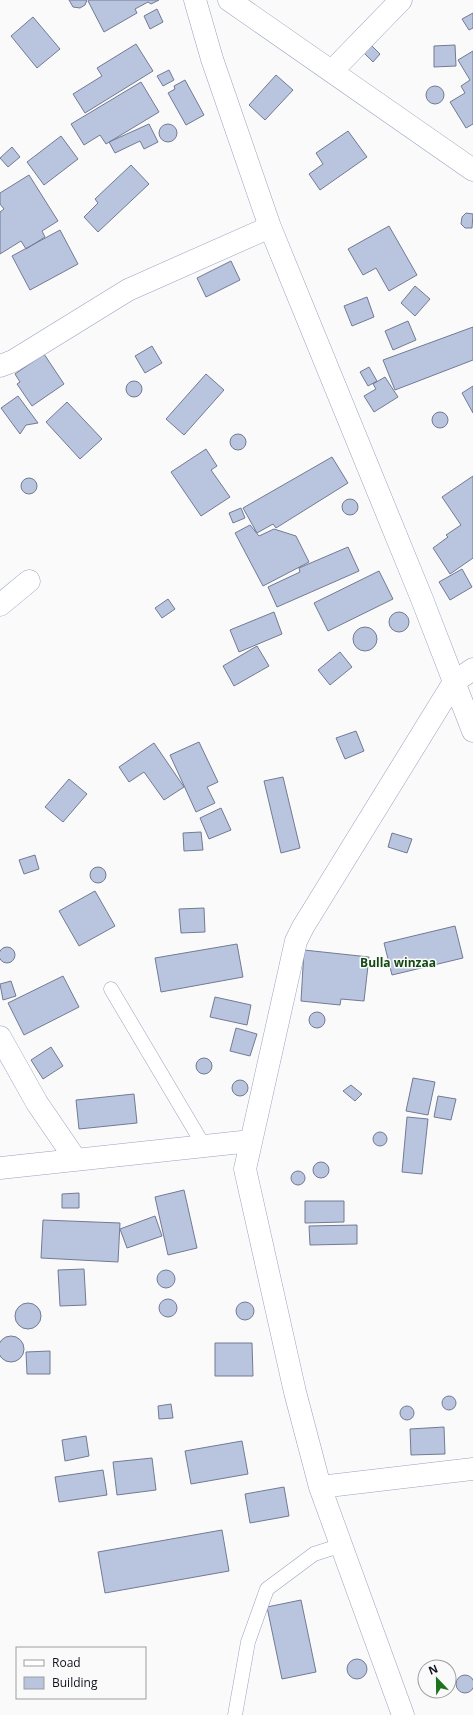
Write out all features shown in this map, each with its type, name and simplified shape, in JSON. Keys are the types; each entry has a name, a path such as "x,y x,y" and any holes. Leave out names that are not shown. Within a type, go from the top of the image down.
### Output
{"street":[{"path":"195,0 212,59 270,227 473,731"},
{"path":"230,0 473,170"},
{"path":"332,71 401,0"},
{"path":"0,366 13,361 128,290 270,227"},
{"path":"0,605 29,581"},
{"path":"403,1715 320,1487 295,1392 245,1169 296,941 303,927 454,682 473,668"},
{"path":"0,1037 37,1103 76,1160"},
{"path":"0,1168 251,1141"},
{"path":"320,1487 473,1469"}],"lane":[{"path":"111,989 204,1146"},
{"path":"235,1715 248,1642 267,1589 314,1554 342,1545"}],"building":[{"path":"69,0 87,0 85,5 80,8 73,7"},
{"path":"159,0 151,4 148,2 135,9 137,13 104,32 88,1"},
{"path":"157,9 163,22 150,29 144,16"},
{"path":"473,13 473,28 469,30 462,19"},
{"path":"33,17 60,49 37,68 11,36"},
{"path":"136,44 153,71 85,113 73,94 102,76 97,68"},
{"path":"370,44 380,54 373,62 363,52"},
{"path":"455,45 456,66 434,67 434,46"},
{"path":"473,51 473,124 466,128 450,102 465,93 461,86 470,80 458,60"},
{"path":"169,70 174,80 163,86 157,76"},
{"path":"276,75 293,90 265,120 249,105"},
{"path":"185,80 204,115 186,125 168,93 175,89 174,86"},
{"path":"141,82 159,112 106,144 100,135 84,145 71,124"},
{"path":"435,86 441,89 444,95 441,101 435,104 429,101 426,95 429,89"},
{"path":"149,124 158,142 144,149 140,141 115,153 109,142"},
{"path":"168,124 174,127 177,133 174,139 168,142 162,139 159,133 162,127"},
{"path":"348,131 367,157 320,190 309,174 323,164 316,153"},
{"path":"61,136 78,159 44,185 27,162"},
{"path":"12,147 20,157 8,167 0,158"},
{"path":"131,165 149,184 98,232 84,217 98,203 95,199"},
{"path":"29,175 58,221 42,231 45,237 26,249 21,241 0,254 0,212 4,209 0,204 0,193"},
{"path":"466,213 473,214 472,228 465,228 461,224 462,217"},
{"path":"389,226 417,275 389,291 376,268 363,275 348,249"},
{"path":"60,230 78,264 30,290 12,256"},
{"path":"231,261 240,280 206,297 197,278"},
{"path":"415,286 430,299 415,316 401,303"},
{"path":"367,297 374,317 352,326 344,306"},
{"path":"408,321 416,340 393,350 385,331"},
{"path":"473,327 473,360 395,390 383,360"},
{"path":"152,346 162,363 145,373 135,356"},
{"path":"44,354 64,384 32,406 17,384 20,382 15,374"},
{"path":"369,367 377,381 368,386 360,372"},
{"path":"206,374 224,390 184,435 166,419"},
{"path":"385,377 398,397 374,412 364,396 376,389 373,384"},
{"path":"134,381 140,383 142,389 140,395 134,397 128,395 126,389 128,383"},
{"path":"473,386 473,413 462,393"},
{"path":"18,396 38,423 26,425 20,434 1,408"},
{"path":"67,402 102,439 80,459 46,422"},
{"path":"440,412 446,414 448,420 446,426 440,428 434,426 432,420 434,414"},
{"path":"238,434 244,436 246,442 244,448 238,450 232,448 230,442 232,436"},
{"path":"206,449 217,466 211,470 230,497 201,516 171,472"},
{"path":"332,457 348,483 276,528 273,524 257,533 243,508"},
{"path":"473,476 473,558 450,574 433,548 448,537 446,535 461,525 442,497"},
{"path":"29,478 35,480 37,486 35,492 29,494 23,492 21,486 23,480"},
{"path":"350,499 356,501 358,507 356,513 350,515 344,513 342,507 344,501"},
{"path":"241,508 245,518 233,523 229,513"},
{"path":"250,525 259,536 274,529 296,536 309,562 263,586 235,533"},
{"path":"348,547 359,571 277,607 268,587 300,572 299,568"},
{"path":"462,569 472,587 450,600 439,582"},
{"path":"379,571 393,599 328,631 314,603"},
{"path":"168,599 175,609 162,618 155,608"},
{"path":"274,612 282,634 239,652 230,630"},
{"path":"395,612 403,612 409,618 409,626 403,632 395,632 389,626 389,618"},
{"path":"365,627 373,631 377,639 373,647 365,651 357,647 353,639 357,631"},
{"path":"257,646 269,666 234,686 223,666"},
{"path":"340,652 352,667 330,685 318,670"},
{"path":"356,731 364,751 345,759 336,738"},
{"path":"199,742 218,782 207,787 215,803 196,812 170,755"},
{"path":"154,743 184,787 164,800 144,772 129,782 119,767"},
{"path":"283,777 300,848 281,853 264,781"},
{"path":"69,779 87,794 63,822 45,807"},
{"path":"221,808 231,830 209,839 200,818"},
{"path":"201,832 203,850 184,851 183,833"},
{"path":"392,833 412,839 407,853 388,847"},
{"path":"35,855 39,869 24,874 19,860"},
{"path":"98,867 104,869 106,875 104,881 98,883 92,881 90,875 92,869"},
{"path":"95,891 115,926 79,946 59,911"},
{"path":"204,908 205,932 181,933 179,909"},
{"path":"455,926 463,958 392,975 384,943"},
{"path":"237,944 243,977 161,992 155,958"},
{"path":"7,947 13,949 15,955 13,961 7,963 1,961 -1,955 1,949"},
{"path":"304,950 369,957 364,1001 341,999 340,1005 301,1001"},
{"path":"63,976 79,1007 24,1035 8,1003"},
{"path":"11,981 16,996 3,1000 0,984"},
{"path":"215,997 251,1005 247,1025 210,1017"},
{"path":"317,1012 323,1014 325,1020 323,1026 317,1028 311,1026 309,1020 311,1014"},
{"path":"236,1028 257,1034 250,1056 230,1051"},
{"path":"51,1047 63,1066 43,1079 31,1060"},
{"path":"204,1058 210,1060 212,1066 210,1072 204,1074 198,1072 196,1066 198,1060"},
{"path":"413,1078 435,1082 428,1115 406,1111"},
{"path":"240,1080 246,1082 248,1088 246,1094 240,1096 234,1094 232,1088 234,1082"},
{"path":"351,1085 362,1094 355,1101 343,1091"},
{"path":"134,1094 137,1123 79,1129 76,1100"},
{"path":"438,1096 456,1099 451,1120 434,1117"},
{"path":"407,1117 428,1119 422,1174 402,1172"},
{"path":"377,1132 383,1132 387,1136 387,1142 383,1146 377,1146 373,1142 373,1136"},
{"path":"321,1162 328,1167 329,1170 324,1177 321,1178 314,1173 313,1170 318,1163"},
{"path":"295,1171 301,1171 305,1175 305,1181 301,1185 295,1185 291,1181 291,1175"},
{"path":"184,1190 197,1248 168,1255 155,1197"},
{"path":"79,1193 79,1208 62,1208 62,1194"},
{"path":"305,1201 344,1201 344,1222 305,1223"},
{"path":"155,1216 162,1236 127,1248 120,1229"},
{"path":"43,1220 120,1223 118,1262 41,1258"},
{"path":"357,1225 357,1244 310,1245 309,1226"},
{"path":"84,1269 86,1305 60,1306 58,1270"},
{"path":"162,1270 170,1270 175,1275 173,1286 170,1288 162,1288 157,1283 157,1275"},
{"path":"164,1299 172,1299 177,1304 175,1315 172,1317 164,1317 159,1312 159,1304"},
{"path":"241,1302 249,1302 254,1307 252,1318 249,1320 241,1320 236,1315 236,1307"},
{"path":"28,1303 37,1307 41,1316 37,1325 28,1329 19,1325 15,1316 19,1307"},
{"path":"6,1337 16,1337 23,1344 23,1354 16,1361 6,1361 -1,1354 -1,1344"},
{"path":"215,1343 252,1343 253,1376 215,1376"},
{"path":"50,1351 50,1374 27,1374 26,1352"},
{"path":"449,1396 454,1398 456,1403 454,1408 449,1410 444,1408 442,1403 444,1398"},
{"path":"171,1404 173,1418 159,1419 158,1406"},
{"path":"407,1406 412,1408 414,1413 412,1418 407,1420 402,1418 400,1413 402,1408"},
{"path":"444,1427 445,1454 411,1455 410,1429"},
{"path":"86,1436 89,1456 65,1461 62,1440"},
{"path":"242,1441 248,1474 191,1484 185,1451"},
{"path":"152,1458 156,1490 117,1495 113,1462"},
{"path":"103,1470 107,1495 59,1502 55,1477"},
{"path":"284,1487 289,1516 250,1523 245,1494"},
{"path":"222,1530 229,1571 105,1593 98,1552"},
{"path":"301,1600 316,1672 282,1679 267,1607"},
{"path":"353,1659 361,1659 367,1665 367,1673 361,1679 353,1679 347,1673 347,1665"},
{"path":"462,1676 468,1676 473,1681 473,1687 468,1692 462,1692 457,1687 457,1681"}],"district":[{"name":"Bulla winzaa","path":"398,962"}]}
